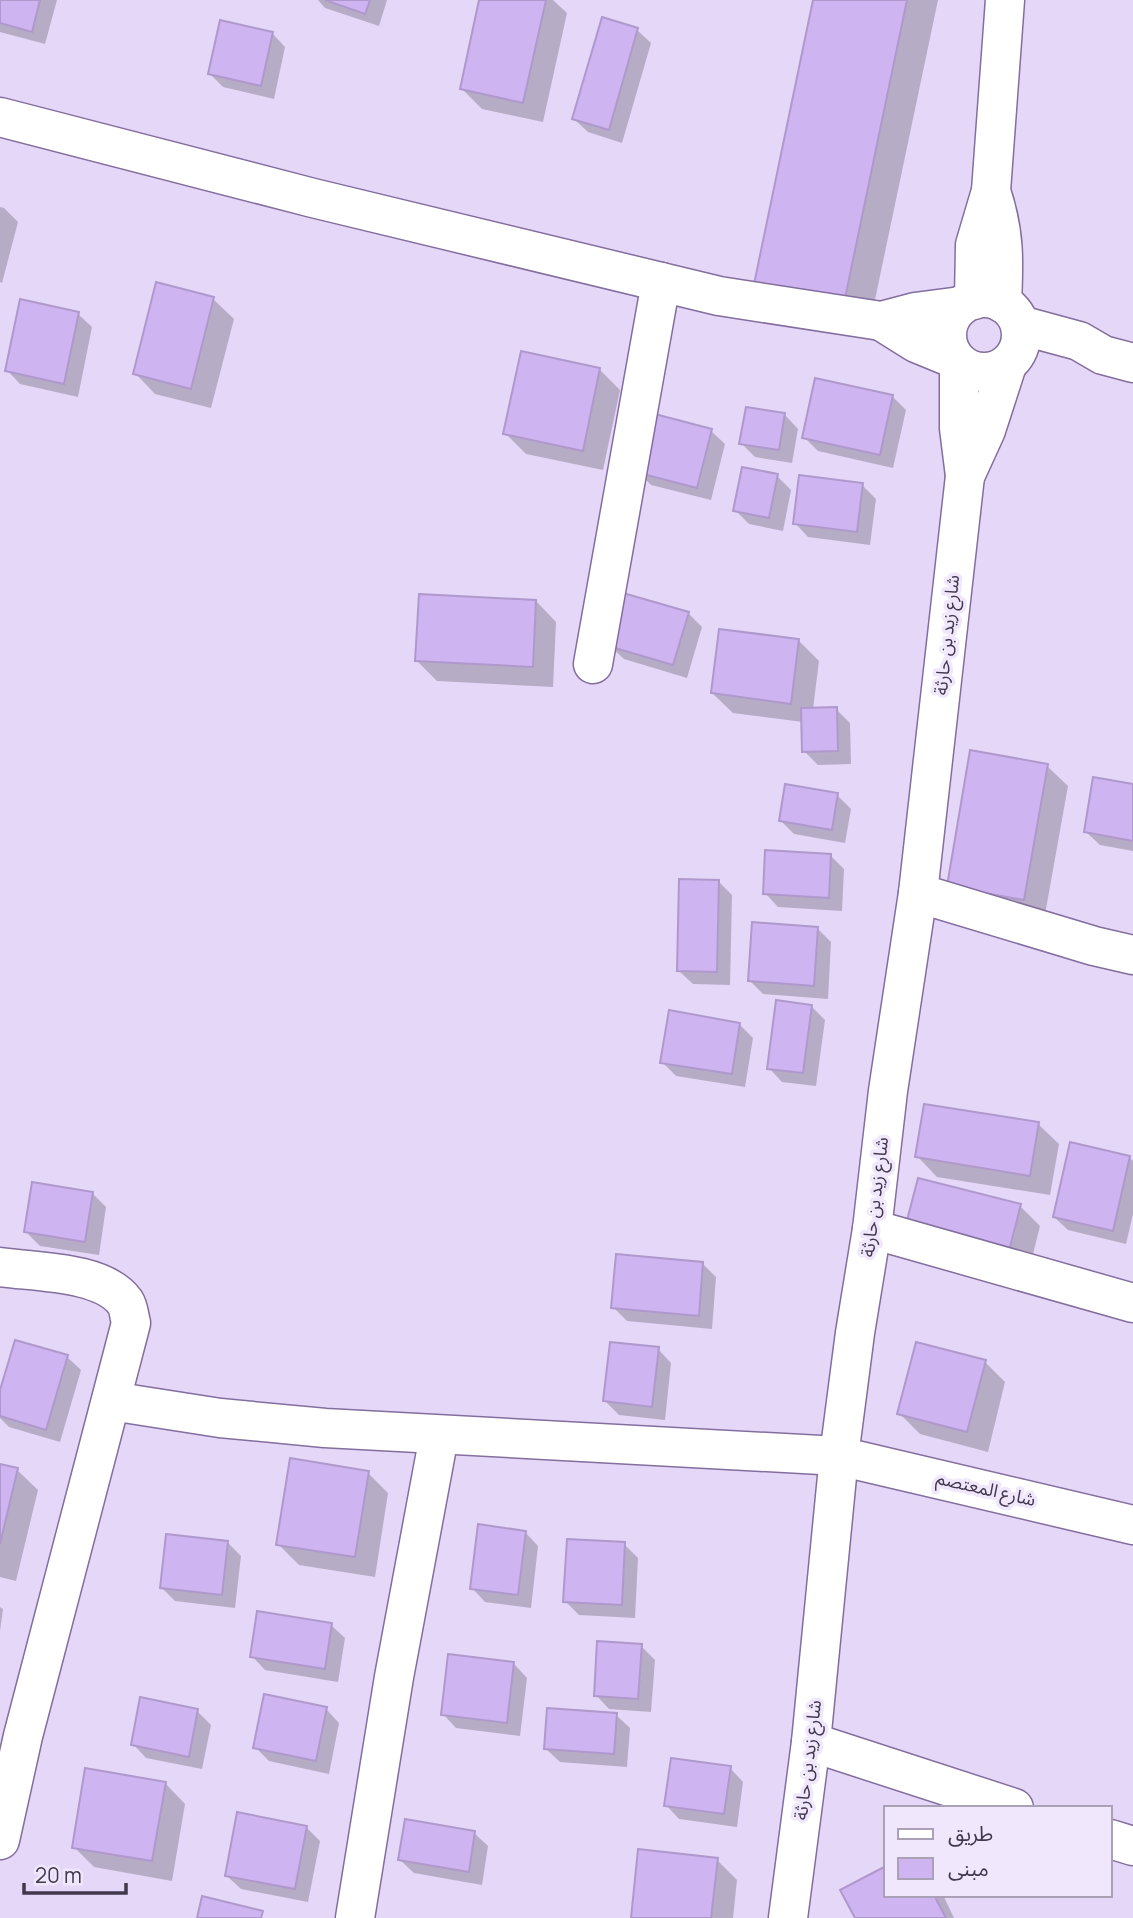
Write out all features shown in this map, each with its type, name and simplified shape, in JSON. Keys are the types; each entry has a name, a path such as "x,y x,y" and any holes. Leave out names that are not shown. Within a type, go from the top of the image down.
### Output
{"street":[{"path":"0,117 313,198 719,296 881,321 916,343 957,361 970,370 982,373 996,371 997,325 975,245 991,191 1005,0"},
{"path":"593,664 661,282"},
{"path":"881,321 915,312 997,325 1079,341 1118,359"},
{"name":"شارع زيد بن حارثة","path":"788,1918 811,1742 839,1456 872,1229 888,1091 918,893 965,476 959,428 957,361 948,346 947,332 952,318 997,325 986,430 965,476"},
{"path":"918,893 1094,946 1133,955"},
{"path":"872,1229 1133,1303"},
{"path":"0,1267 84,1278 105,1285 127,1305 131,1324 111,1401 12,1734 0,1840"},
{"name":"شارع المعتصم","path":"111,1401 220,1418 439,1436 839,1456 1133,1525"},
{"path":"355,1918 394,1677 439,1436"},
{"path":"811,1742 1008,1806"},
{"path":"1112,1840 1133,1846"}],"building":[{"path":"0,0 40,0 32,32 0,23"},
{"path":"325,0 370,0 365,14"},
{"path":"479,0 546,0 523,103 460,89"},
{"path":"813,0 907,0 843,308 753,289"},
{"path":"602,17 638,28 609,130 572,119"},
{"path":"220,20 273,32 261,86 208,74"},
{"path":"156,282 214,297 191,389 133,374"},
{"path":"20,299 79,312 64,384 5,371"},
{"path":"521,351 600,368 583,451 503,434"},
{"path":"815,378 893,395 880,455 802,438"},
{"path":"746,407 785,413 779,450 739,444"},
{"path":"651,413 712,429 697,488 635,472"},
{"path":"742,467 778,474 769,518 733,511"},
{"path":"799,475 863,483 857,532 793,524"},
{"path":"623,593 689,612 673,665 608,646"},
{"path":"419,594 536,600 533,667 415,661"},
{"path":"719,629 799,639 791,704 711,693"},
{"path":"837,707 838,751 802,752 801,708"},
{"path":"970,750 1048,764 1024,900 947,886"},
{"path":"1093,777 1133,784 1133,841 1084,832"},
{"path":"785,784 838,793 832,830 779,821"},
{"path":"765,850 831,854 829,898 763,894"},
{"path":"679,879 719,880 717,972 677,971"},
{"path":"752,922 818,927 814,986 748,981"},
{"path":"776,1000 812,1005 803,1073 767,1069"},
{"path":"669,1010 740,1023 732,1074 660,1063"},
{"path":"924,1104 1039,1122 1030,1176 915,1157"},
{"path":"1070,1142 1130,1156 1113,1231 1053,1217"},
{"path":"918,1178 1021,1204 1008,1255 905,1228"},
{"path":"32,1182 93,1192 85,1242 24,1232"},
{"path":"616,1254 703,1262 699,1316 611,1308"},
{"path":"15,1340 68,1355 46,1430 0,1416 0,1390"},
{"path":"610,1342 659,1347 652,1407 603,1401"},
{"path":"916,1342 986,1360 967,1432 897,1414"},
{"path":"290,1458 369,1471 355,1557 276,1545"},
{"path":"0,1464 18,1468 0,1544"},
{"path":"478,1524 526,1531 518,1595 470,1589"},
{"path":"166,1534 228,1541 222,1595 160,1588"},
{"path":"567,1539 625,1542 622,1605 563,1602"},
{"path":"257,1611 332,1623 325,1669 250,1657"},
{"path":"597,1641 642,1644 638,1699 594,1696"},
{"path":"448,1654 514,1662 507,1723 441,1715"},
{"path":"264,1694 327,1707 316,1761 253,1748"},
{"path":"140,1697 198,1709 189,1757 131,1745"},
{"path":"547,1708 617,1713 614,1754 544,1749"},
{"path":"671,1758 731,1766 724,1814 664,1806"},
{"path":"85,1768 166,1782 152,1861 72,1848"},
{"path":"237,1812 307,1826 295,1889 225,1876"},
{"path":"405,1819 475,1831 469,1872 398,1860"},
{"path":"638,1849 718,1858 711,1918 631,1918"},
{"path":"884,1867 884,1897 935,1897 946,1918 855,1918 840,1890"},
{"path":"202,1896 263,1911 261,1918 197,1918"}]}
